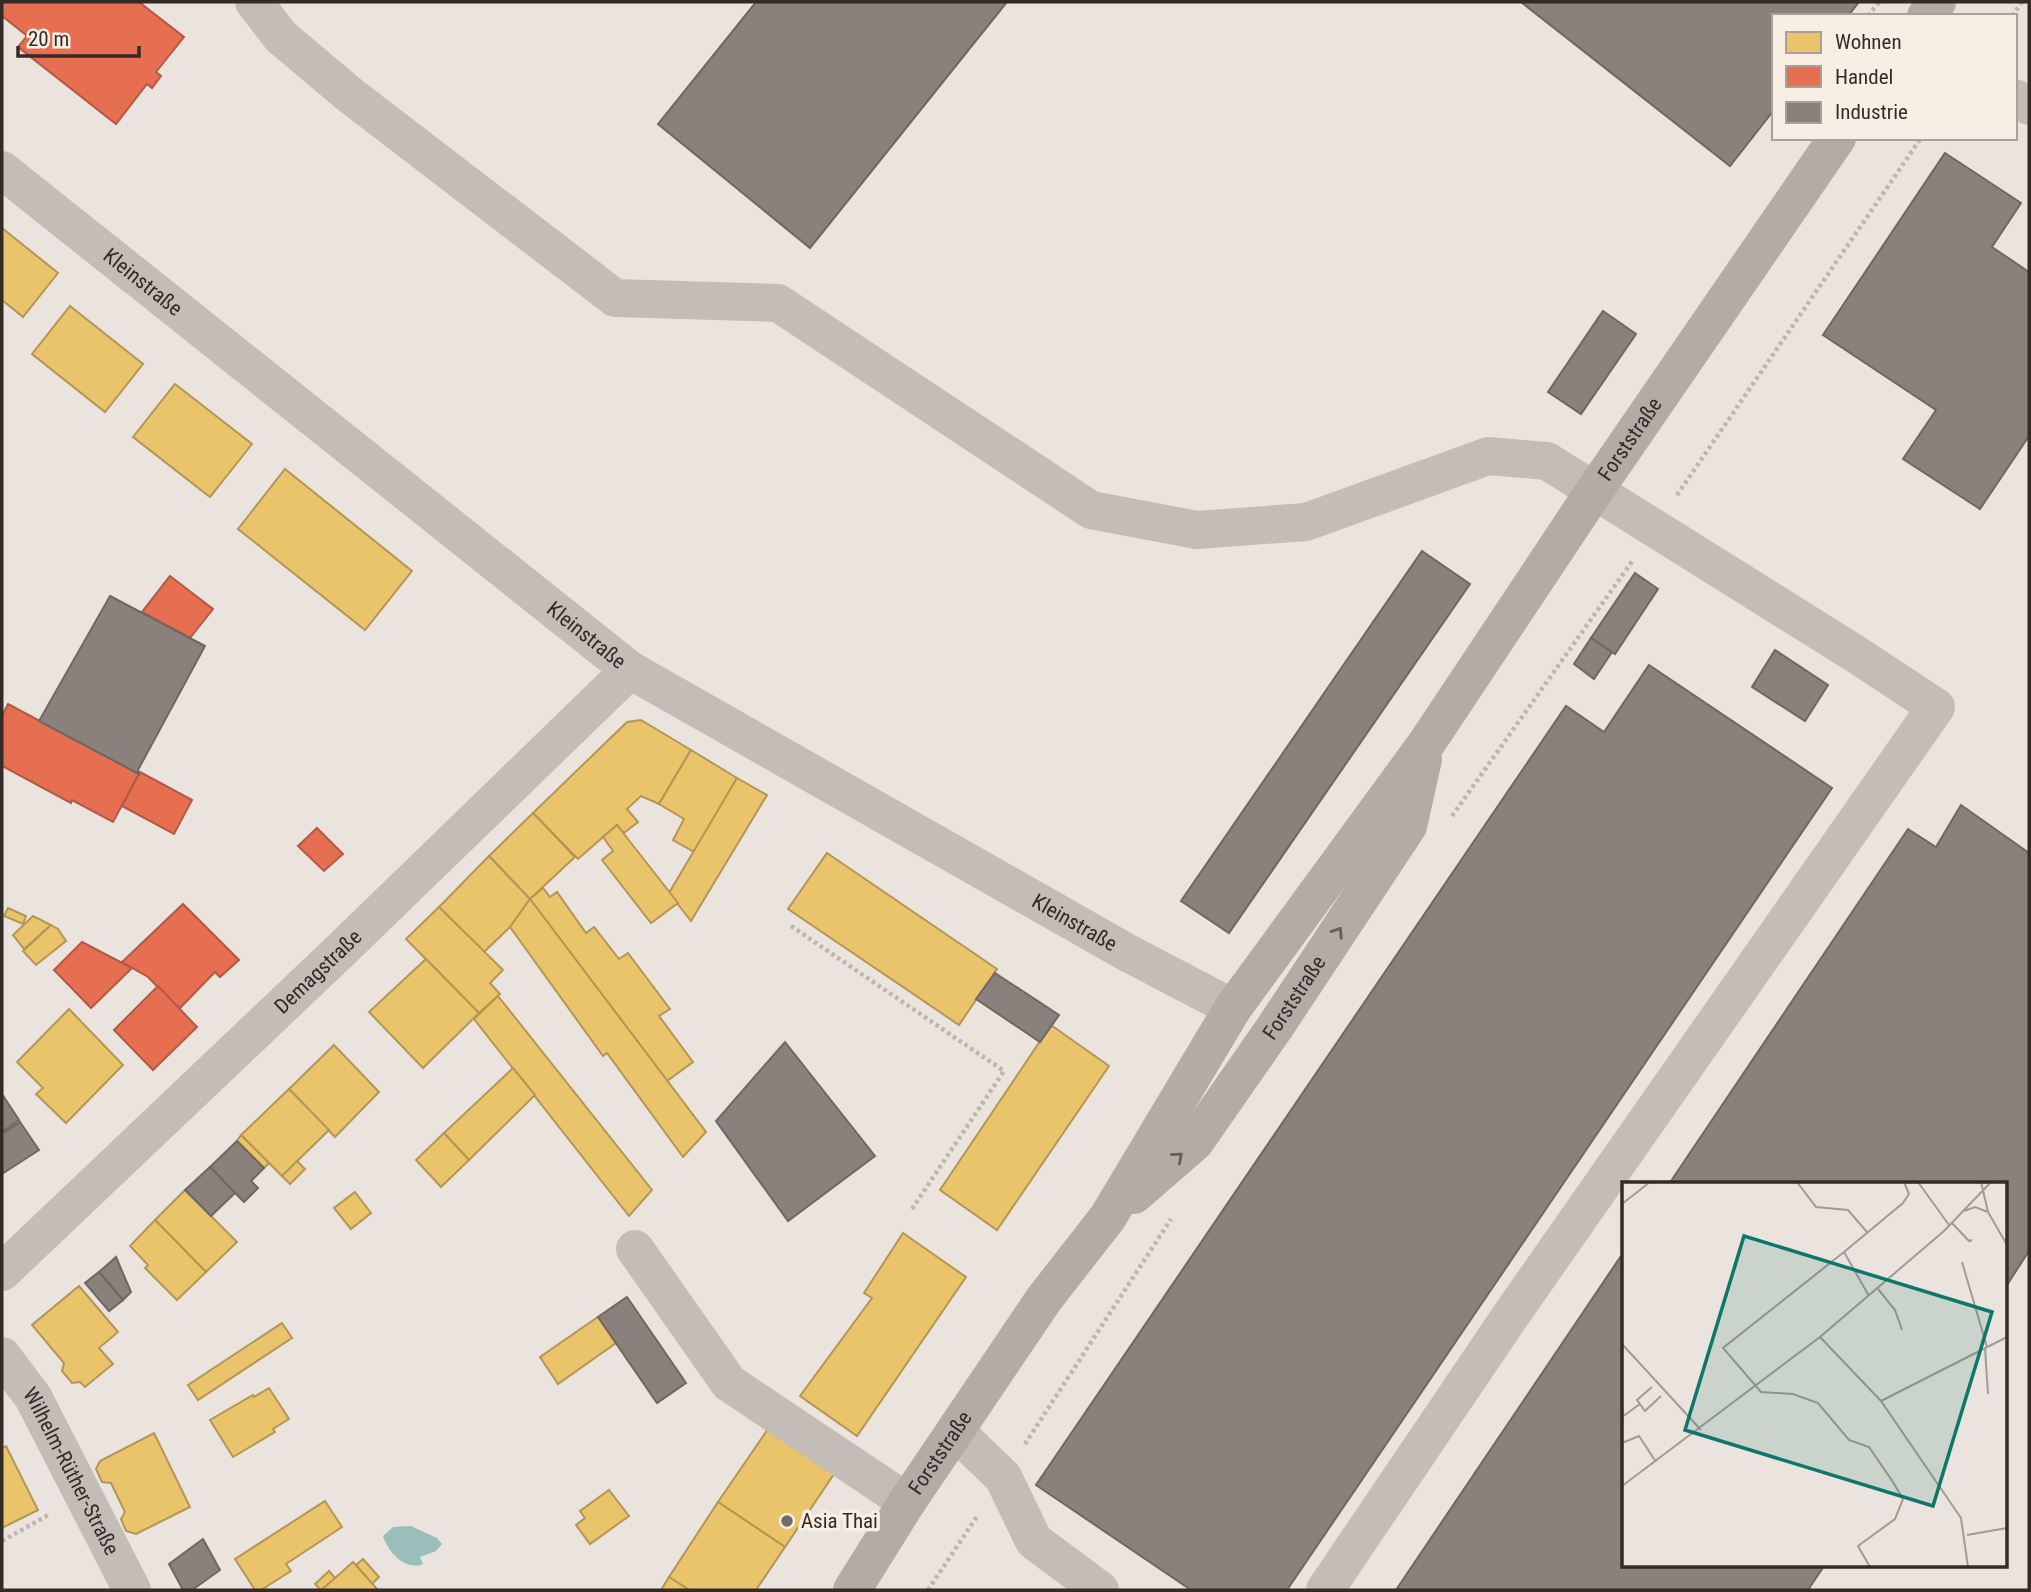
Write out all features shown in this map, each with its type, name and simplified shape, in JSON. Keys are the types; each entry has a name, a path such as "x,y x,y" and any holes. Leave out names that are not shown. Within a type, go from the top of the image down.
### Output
{"main road":[{"name":"Forststraße","path":"852,1590 907,1502 1044,1299 1108,1217 1233,1008 1426,744 1595,489 1837,140"},
{"name":"Forststraße","path":"1108,1217 1195,1142 1275,1027 1408,826 1426,744"}],"street":[{"path":"254,2 281,37 350,95 615,298 778,303 1091,510 1197,530 1306,522 1488,456 1547,461 1936,707 1511,1315 1325,1590"},
{"name":"Kleinstraße","path":"2,170 630,670 1126,952 1233,1008"},
{"name":"Demagstraße","path":"2,1272 340,951 630,670"},
{"path":"635,1249 729,1383 907,1502"},
{"name":"Wilhelm-Rüther-Straße","path":"2,1356 33,1397 132,1590"},
{"path":"955,1431 1003,1477 1034,1541 1100,1590"}],"path":[{"path":"791,926 1003,1070 912,1209"},
{"path":"2,1541 85,1495"}],"water":[{"path":"411,1526 437,1538 442,1544 436,1551 420,1557 423,1564 410,1565 398,1559 383,1536 393,1527"}],"building: Wohnen":[{"path":"2,228 58,273 23,317 2,300"},
{"path":"70,306 143,364 105,412 32,354"},
{"path":"175,384 252,444 210,497 133,437"},
{"path":"285,469 412,571 365,630 238,529"},
{"path":"641,720 691,750 659,804 641,796 627,809 638,822 624,833 617,825 578,859 533,813 627,722"},
{"path":"691,750 737,778 694,852 673,840 684,819 659,804"},
{"path":"737,778 767,795 691,921 669,893"},
{"path":"533,813 575,857 530,899 489,856"},
{"path":"617,825 678,903 651,923 602,860 613,851 603,837"},
{"path":"827,853 997,969 959,1025 788,909"},
{"path":"489,856 530,899 510,927 484,952 439,907"},
{"path":"543,888 550,897 557,892 586,933 594,927 619,959 628,953 670,1009 659,1016 693,1062 667,1081 530,899"},
{"path":"530,899 706,1132 683,1157 607,1053 603,1056 510,927"},
{"path":"439,907 503,970 490,983 500,994 479,1013 406,939"},
{"path":"8,908 26,916 23,924 4,916"},
{"path":"33,916 51,925 24,949 13,935"},
{"path":"51,925 58,929 66,941 36,965 23,951"},
{"path":"426,959 479,1013 423,1068 369,1012"},
{"path":"498,996 652,1190 629,1216 474,1019"},
{"path":"69,1009 123,1065 66,1123 36,1094 43,1088 17,1062"},
{"path":"1051,1025 1109,1066 997,1230 940,1190"},
{"path":"334,1045 379,1092 335,1137 289,1089"},
{"path":"513,1068 535,1095 469,1160 444,1133"},
{"path":"289,1089 329,1130 282,1176 241,1135"},
{"path":"444,1133 469,1160 441,1187 416,1160"},
{"path":"241,1135 269,1163 264,1168 237,1141"},
{"path":"297,1161 305,1169 290,1184 282,1176"},
{"path":"185,1190 237,1242 206,1272 155,1220"},
{"path":"355,1192 371,1213 351,1229 334,1208"},
{"path":"155,1220 206,1272 177,1300 145,1268 148,1265 130,1246"},
{"path":"903,1233 966,1277 857,1436 800,1396 872,1298 864,1293"},
{"path":"79,1286 118,1332 99,1348 113,1364 85,1387 80,1382 72,1383 62,1371 64,1363 32,1325"},
{"path":"598,1317 616,1343 558,1384 540,1357"},
{"path":"282,1323 292,1338 198,1400 188,1385"},
{"path":"269,1388 289,1419 273,1429 275,1432 233,1457 210,1420"},
{"path":"770,1426 836,1471 785,1547 718,1502"},
{"path":"154,1433 190,1507 136,1534 126,1531 121,1519 125,1512 111,1483 102,1482 96,1469 100,1461"},
{"path":"6,1446 38,1510 2,1528 2,1448"},
{"path":"609,1490 629,1516 590,1544 576,1525 585,1518 580,1511"},
{"path":"325,1501 342,1527 286,1564 291,1571 261,1590 255,1590 235,1559"},
{"path":"718,1502 785,1547 756,1590 689,1590 669,1577"},
{"path":"363,1559 379,1577 372,1584 356,1565"},
{"path":"353,1562 378,1590 321,1590 335,1578"},
{"path":"329,1571 335,1578 321,1590 315,1584"},
{"path":"669,1577 689,1590 661,1590"}],"building: Handel":[{"path":"2,2 139,2 184,37 156,72 161,76 152,88 147,84 116,124 18,47 26,35 2,16"},
{"path":"170,576 213,609 190,638 142,612"},
{"path":"8,704 139,774 113,822 2,766 2,716"},
{"path":"140,772 192,800 174,834 122,806"},
{"path":"317,828 343,854 324,871 298,846"},
{"path":"183,904 239,960 220,977 215,972 179,1009 148,977 122,962"},
{"path":"82,942 132,968 91,1008 54,970"},
{"path":"158,986 197,1027 153,1070 114,1030"}],"building: Industrie":[{"path":"756,2 1007,2 810,248 658,124"},
{"path":"1521,2 1859,2 1850,14 1772,14 1772,113 1730,166"},
{"path":"1945,153 2021,203 1992,247 2029,272 2029,436 1980,509 1903,459 1936,410 1823,335"},
{"path":"1603,311 1636,334 1581,414 1548,392"},
{"path":"1422,551 1470,584 1229,933 1181,901"},
{"path":"1635,573 1658,589 1615,654 1591,638"},
{"path":"110,596 205,646 138,770 139,774 39,721"},
{"path":"1591,638 1612,652 1594,679 1574,664"},
{"path":"1775,650 1828,685 1805,721 1752,687"},
{"path":"1649,665 1832,788 1287,1590 1191,1590 1036,1485 1566,706 1604,732"},
{"path":"1961,805 2029,853 2029,1251 2007,1285 2007,1182 1670,1182 1908,829 1936,847"},
{"path":"995,973 1059,1015 1040,1042 976,999"},
{"path":"785,1042 875,1156 788,1221 716,1121"},
{"path":"2,1094 19,1120 2,1132"},
{"path":"20,1122 39,1150 2,1174 2,1134"},
{"path":"237,1141 264,1168 251,1181 258,1188 244,1202 210,1167"},
{"path":"210,1167 235,1193 211,1216 185,1190"},
{"path":"1622,1254 1622,1568 1823,1568 1808,1590 1396,1590"},
{"path":"116,1257 131,1292 123,1300 99,1272"},
{"path":"99,1272 123,1300 109,1311 85,1283"},
{"path":"627,1297 686,1383 657,1403 598,1317"},
{"path":"203,1539 220,1570 192,1590 183,1590 169,1564"}],"place":[{"name":"Asia Thai","path":"787,1521"}]}
